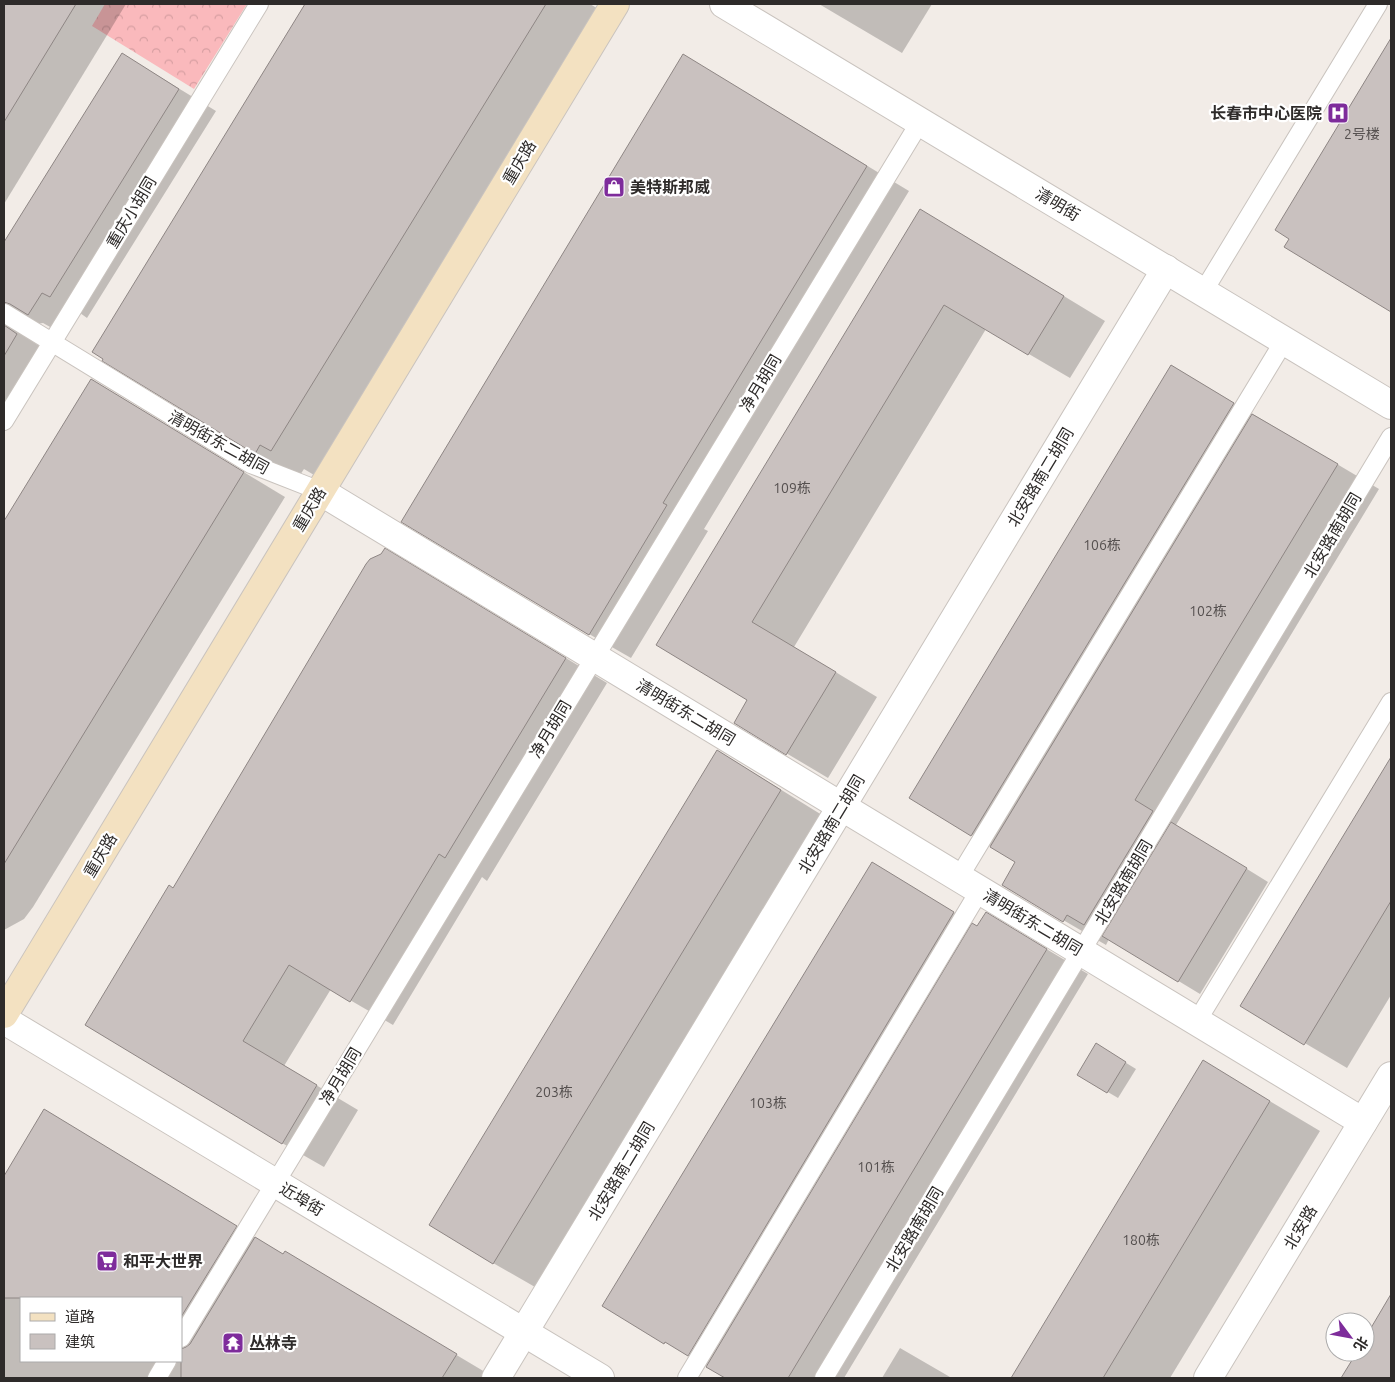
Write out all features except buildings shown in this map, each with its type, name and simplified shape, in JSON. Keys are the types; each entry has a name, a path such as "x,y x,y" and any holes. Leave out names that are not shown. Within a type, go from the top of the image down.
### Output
{"main road":[{"name":"重庆路","path":"4,1014 615,4"}],"street":[{"name":"清明街","path":"724,4 1391,405"},
{"name":"北安路南二胡同","path":"496,1378 1166,269"},
{"name":"清明街东二胡同","path":"320,492 1364,1122"},
{"name":"近埠街","path":"4,1020 600,1378"},
{"name":"北安路","path":"1208,1378 1391,1076"}],"lane":[{"name":"重庆小胡同","path":"4,421 259,4"},
{"path":"1203,292 1378,4"},
{"name":"净月胡同","path":"182,1336 920,122"},
{"name":"清明街东二胡同","path":"4,313 251,464 320,492"},
{"path":"687,1378 969,883 1284,341"},
{"name":"北安路南胡同","path":"824,1378 1391,437"},
{"path":"1197,1022 1391,702"},
{"path":"157,1378 166,1362"}],"green space":[{"path":"105,4 247,4 194,89 92,26"}],"place":[{"name":"长春市中心医院","path":"1338,113"},
{"name":"美特斯邦威","path":"614,187"},
{"name":"和平大世界","path":"107,1261"},
{"name":"丛林寺","path":"233,1343"}]}
